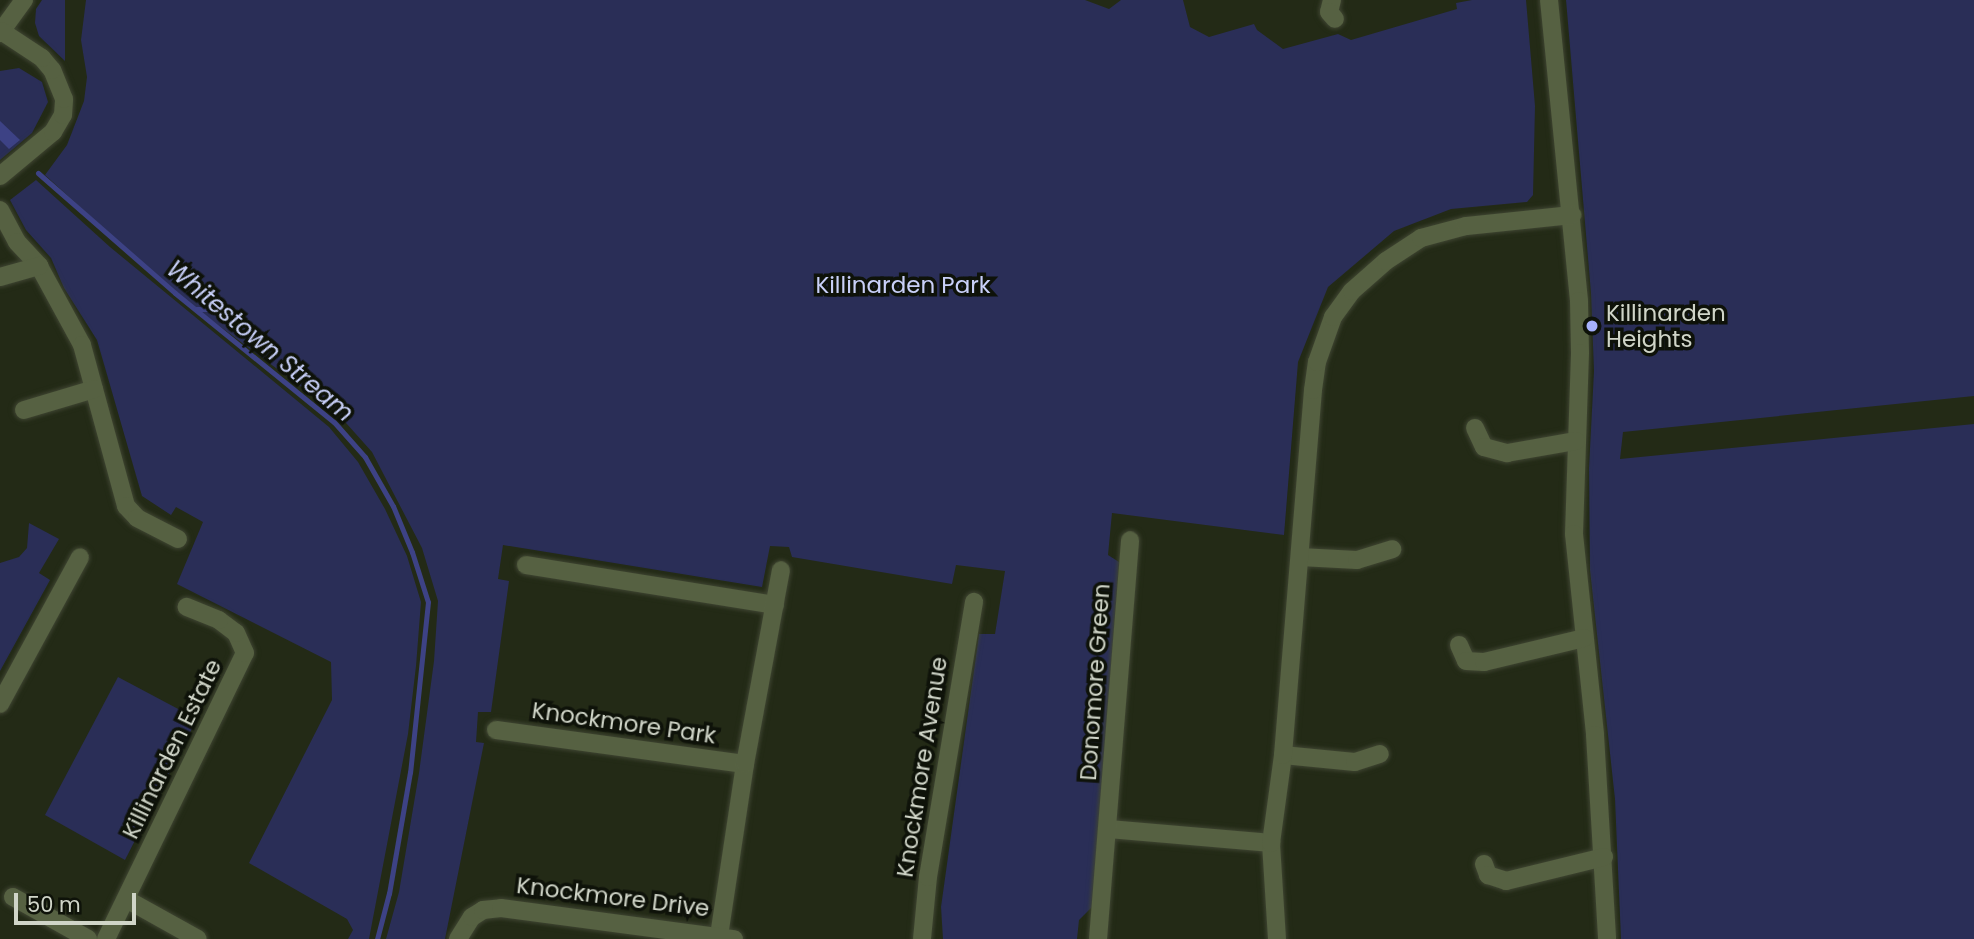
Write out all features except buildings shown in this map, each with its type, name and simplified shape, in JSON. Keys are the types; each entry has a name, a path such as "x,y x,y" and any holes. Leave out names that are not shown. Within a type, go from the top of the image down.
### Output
{"street":[{"path":"6,172 53,132 63,115 64,99 52,70 42,58 1,32 24,0"},
{"path":"1332,0 1329,12 1335,19"},
{"path":"1549,0 1572,215 1580,353 1574,534 1604,857 1607,939"},
{"path":"0,211 17,242 39,266 82,345 126,506 137,518 178,539"},
{"path":"1277,939 1271,843 1283,755 1317,362 1333,317 1352,290 1386,261 1421,238 1466,226 1572,215"},
{"path":"0,277 39,266"},
{"path":"24,410 94,389"},
{"path":"1475,428 1484,447 1507,453 1576,441"},
{"name":"Donomore Green","path":"1098,939 1109,829 1130,540"},
{"path":"1300,557 1357,560 1392,549"},
{"path":"0,704 80,557"},
{"path":"526,565 775,605"},
{"name":"Knockmore Park","path":"727,937 745,764 781,570"},
{"name":"Knockmore Avenue","path":"922,939 928,877 974,603"},
{"name":"Killinarden Estate","path":"106,939 245,653 236,633 219,620 186,607"},
{"path":"1459,645 1466,661 1484,662 1584,638"},
{"name":"Knockmore Park","path":"496,730 745,764"},
{"path":"1283,755 1356,762 1380,754"},
{"path":"1109,829 1271,843"},
{"path":"1484,864 1488,875 1506,881 1604,857"},
{"path":"13,897 88,939"},
{"path":"126,899 198,939"},
{"name":"Knockmore Drive","path":"458,939 472,917 483,910 500,908 727,937"}],"green space":[{"path":"42,0 65,0 65,61 39,36 35,23 36,9"},
{"name":"Killinarden Park","path":"86,0 1085,0 1109,9 1121,0 1183,0 1190,27 1209,37 1254,24 1257,30 1283,49 1338,34 1351,40 1457,9 1456,3 1472,0 1526,0 1535,106 1533,195 1527,202 1451,209 1394,231 1328,287 1298,362 1284,535 1112,513 1108,555 1119,562 1093,906 1079,920 1077,939 943,939 941,907 979,634 995,634 1005,571 956,565 952,584 792,557 789,547 770,546 762,587 503,545 498,579 509,581 491,712 478,712 476,742 484,743 445,939 386,939 399,892 434,661 438,601 422,548 372,452 338,414 175,293 45,175 67,145 84,101 87,77 81,40"},
{"path":"1566,0 1974,0 1974,396 1623,432 1620,459 1974,424 1974,939 1621,939 1615,799 1590,570 1589,468 1594,371 1591,293"},
{"path":"19,68 42,82 48,102 32,133 0,160 0,71"},
{"path":"36,180 110,247 329,427 358,462 385,509 407,556 421,602 416,666 408,734 369,939 348,939 353,930 347,919 249,863 332,700 331,662 177,584 203,522 176,507 171,515 142,496 97,340 64,288 51,258 26,230 10,200"},
{"path":"29,523 59,539 39,573 50,580 0,671 0,563 19,557 27,548"},
{"path":"118,677 197,719 125,860 45,815"}],"shaded area":[{"path":"0,121 20,140 9,149 0,140"}],"waterway":[{"name":"Whitestown Stream","path":"38,173 175,293 334,422 365,457 393,506 428,602 410,772 389,893 377,939"},
{"path":"196,309 214,309"}],"place":[{"name":"Killinarden Heights","path":"1592,326"}]}
